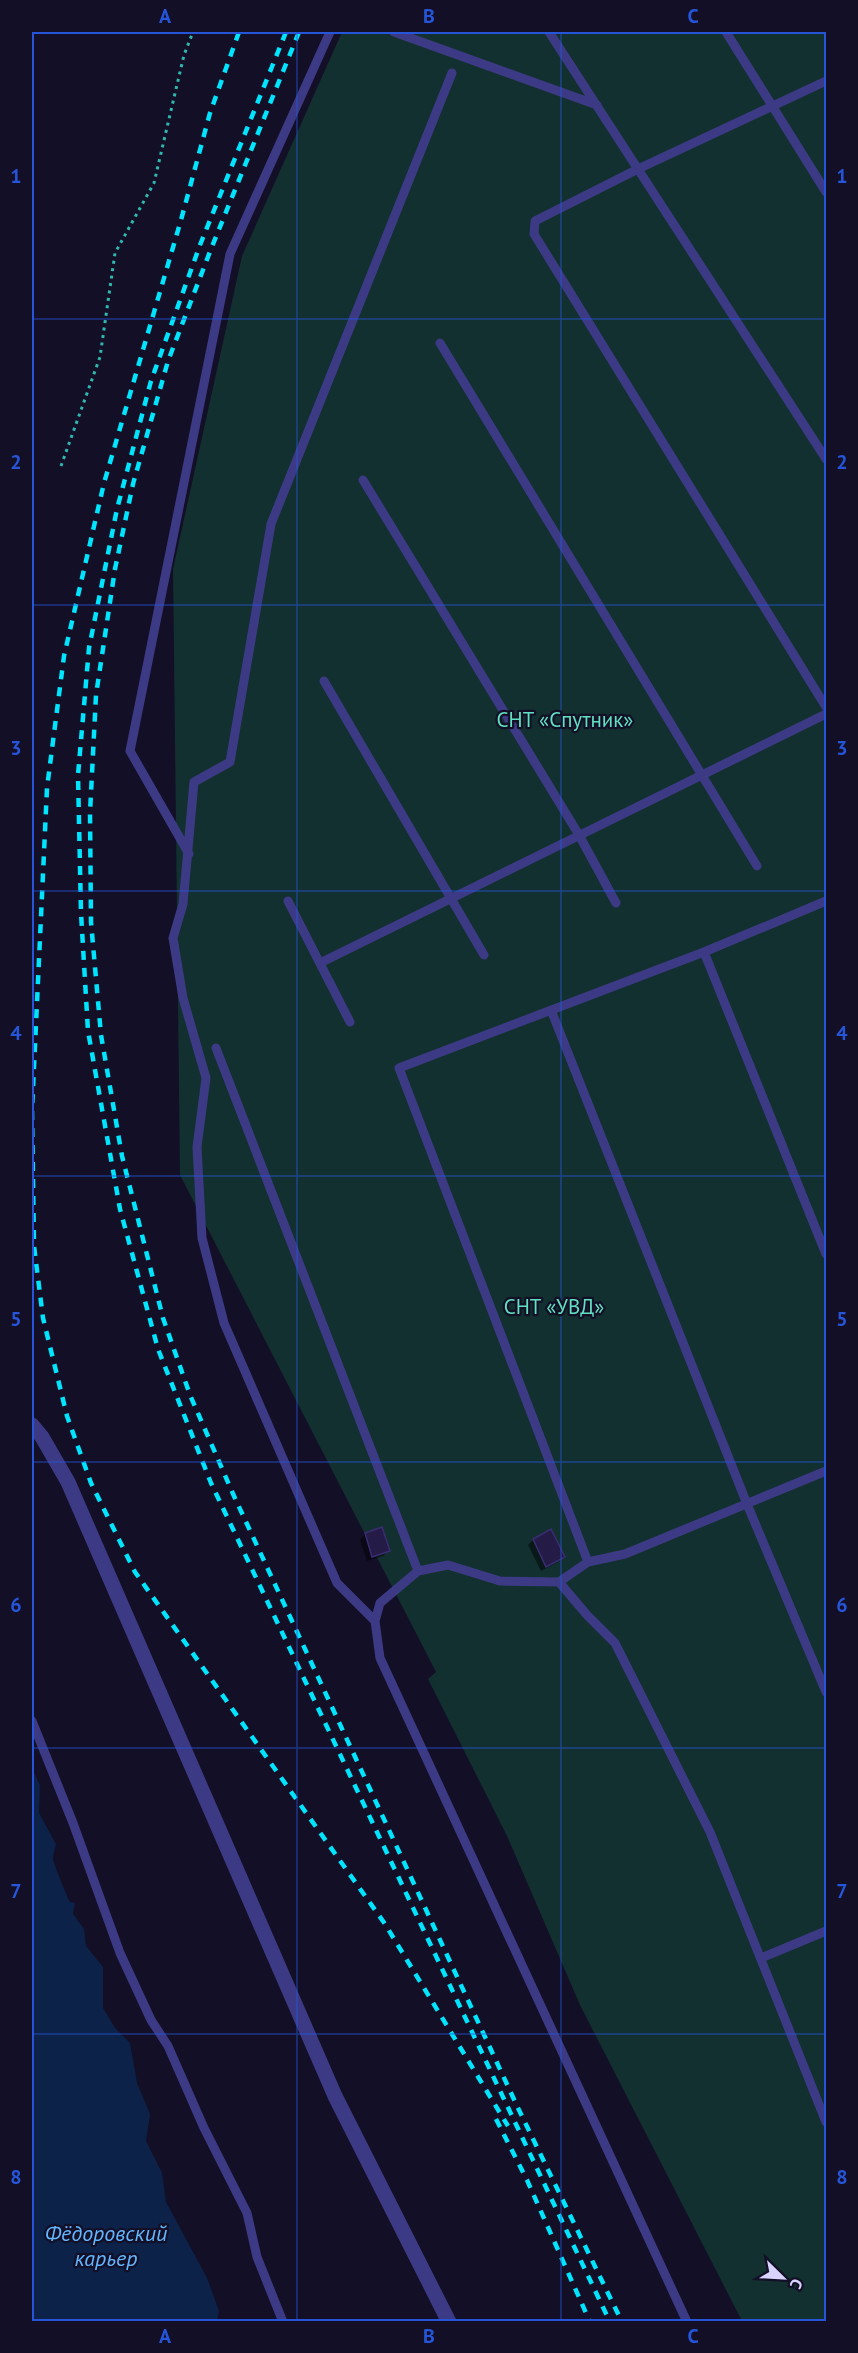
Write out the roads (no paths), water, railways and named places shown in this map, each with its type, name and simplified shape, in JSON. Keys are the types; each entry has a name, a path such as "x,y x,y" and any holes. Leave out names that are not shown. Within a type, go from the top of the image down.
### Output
{"street":[{"path":"32,1425 42,1437 68,1482 335,2096 449,2322"}],"lane":[{"path":"189,854 130,751 231,254 330,32"},
{"path":"394,32 597,105"},
{"path":"549,32 826,459"},
{"path":"726,32 826,192"},
{"path":"375,1621 337,1583 224,1323 202,1238 197,1147 206,1078 183,998 173,938 183,904 194,782 230,762 271,524 452,73"},
{"path":"826,81 638,169 535,221 534,234 826,708"},
{"path":"440,344 757,866"},
{"path":"363,480 579,835 616,903"},
{"path":"324,681 484,955"},
{"path":"320,963 826,714"},
{"path":"288,901 350,1022"},
{"path":"588,1562 399,1068 704,952 826,901"},
{"path":"704,952 826,1254"},
{"path":"551,1010 747,1504 826,1692"},
{"path":"216,1048 418,1571"},
{"path":"687,2322 380,1658 375,1621 380,1604 418,1571 448,1565 500,1581 559,1581 588,1562 625,1554 826,1471"},
{"path":"559,1581 587,1616 615,1642 710,1832 826,2122"},
{"path":"32,1721 120,1953 151,2020 168,2046 204,2128 247,2213 257,2258 282,2322"},
{"path":"761,1958 826,1931"}],"water":[{"name":"Фёдоровский карьер","path":"32,1769 40,1785 39,1813 56,1844 53,1859 55,1867 70,1902 75,1903 73,1914 84,1929 86,1946 103,1967 103,2008 115,2028 130,2043 137,2083 150,2114 146,2141 162,2173 166,2202 207,2278 219,2311 217,2321 32,2321"}],"railway":[{"path":"239,32 210,113 104,483 64,656 47,788 32,1110 34,1246 43,1318 67,1416 91,1483 135,1572 385,1924 508,2126"},
{"path":"286,32 200,245 151,381 117,509 89,648 78,775 81,913 88,1031 120,1209 158,1349 211,1483 610,2322"},
{"path":"299,32 168,361 133,484 115,569 96,695 90,813 91,922 101,1035 122,1156 163,1318 190,1395 234,1496 518,2108 622,2322"},
{"path":"496,2119 527,2180 590,2322"}],"park label":[{"name":"СНТ «Спутник»","path":"565,720"},
{"name":"СНТ «УВД»","path":"554,1307"}]}
